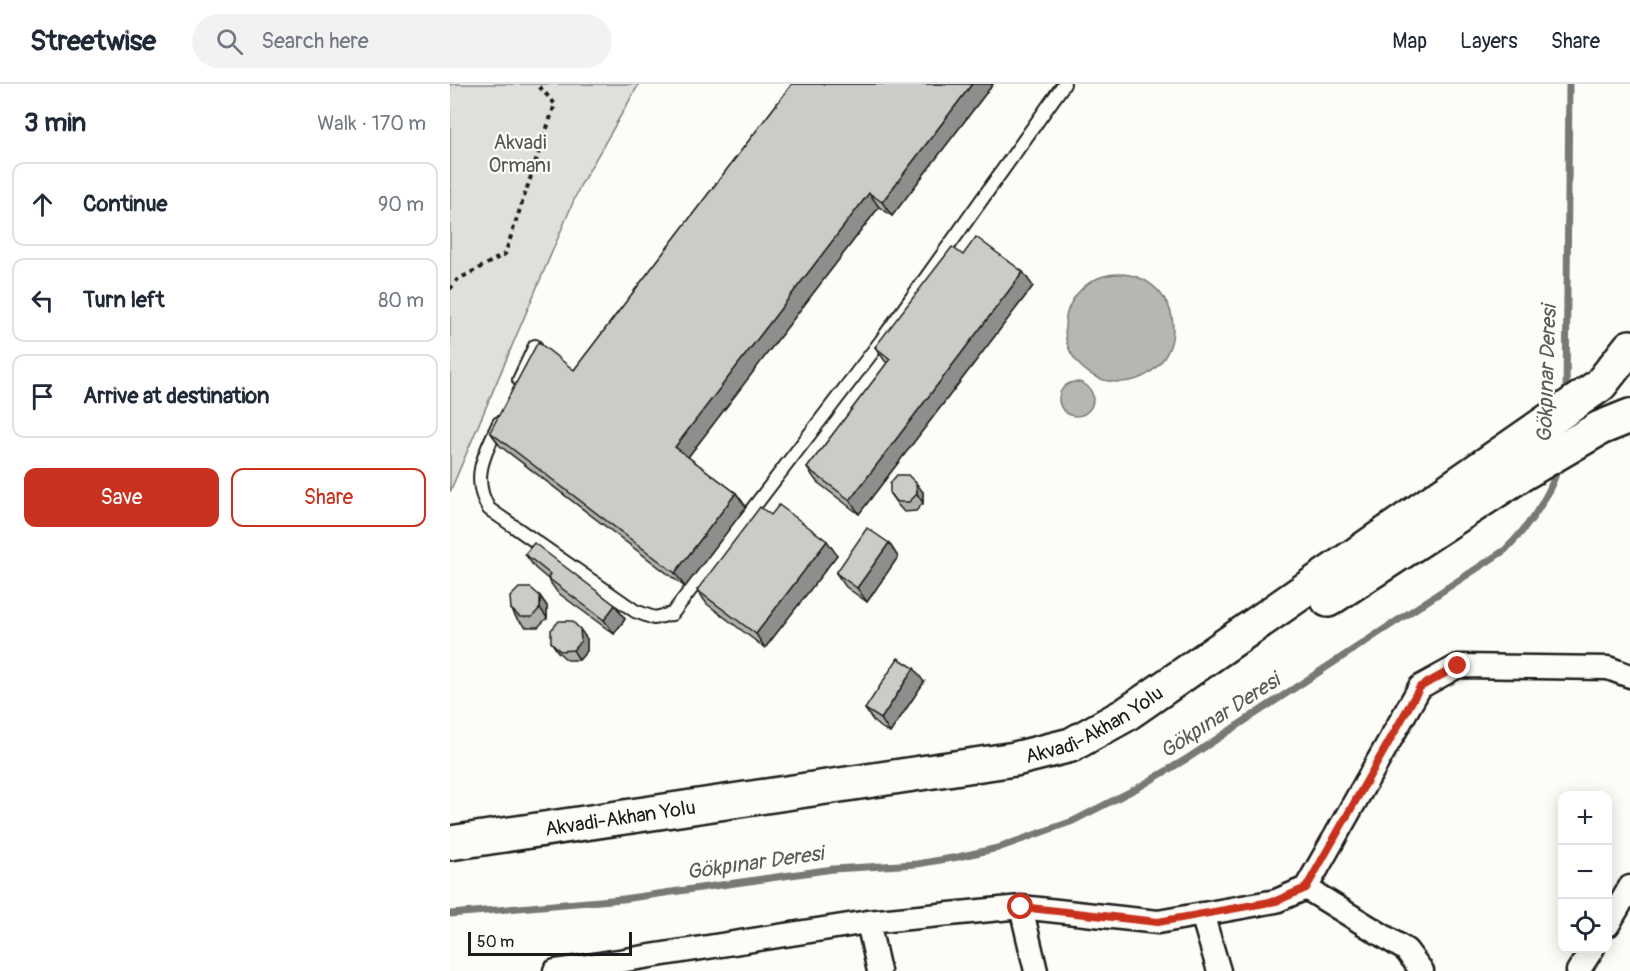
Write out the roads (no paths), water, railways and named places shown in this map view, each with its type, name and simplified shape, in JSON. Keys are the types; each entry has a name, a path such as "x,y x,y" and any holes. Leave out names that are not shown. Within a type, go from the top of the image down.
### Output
{"main road":[{"name":"Akvadi-Akhan Yolu","path":"450,843 1015,759 1071,744 1125,715 1528,437 1600,385 1630,347"},
{"name":"Akvadi-Akhan Yolu","path":"450,864 1027,777 1082,761 1137,730 1318,606 1520,476 1600,428 1630,416"}],"street":[{"path":"555,971 655,963 868,922 1021,907 1158,922 1276,901 1306,888 1420,687 1458,666 1608,668 1630,676"},
{"path":"1612,919 1630,887"},
{"path":"1306,888 1406,950 1422,971"},
{"path":"1021,907 1036,971"},
{"path":"1202,914 1219,971"},
{"path":"868,922 879,971"},
{"path":"1578,971 1590,953"}],"lane":[{"path":"535,346 479,471 481,493 489,509 635,611 654,618 672,614 881,340 1064,84"}],"waterway":[{"name":"Gökpınar Deresi","path":"1566,397 1569,84"},
{"name":"Gökpınar Deresi","path":"450,914 623,899 833,869 917,864 998,848 1073,821 1141,786 1188,758 1505,550 1538,511 1559,465"}],"park label":[{"name":"Akvadi Ormanı","path":"520,154"}]}
